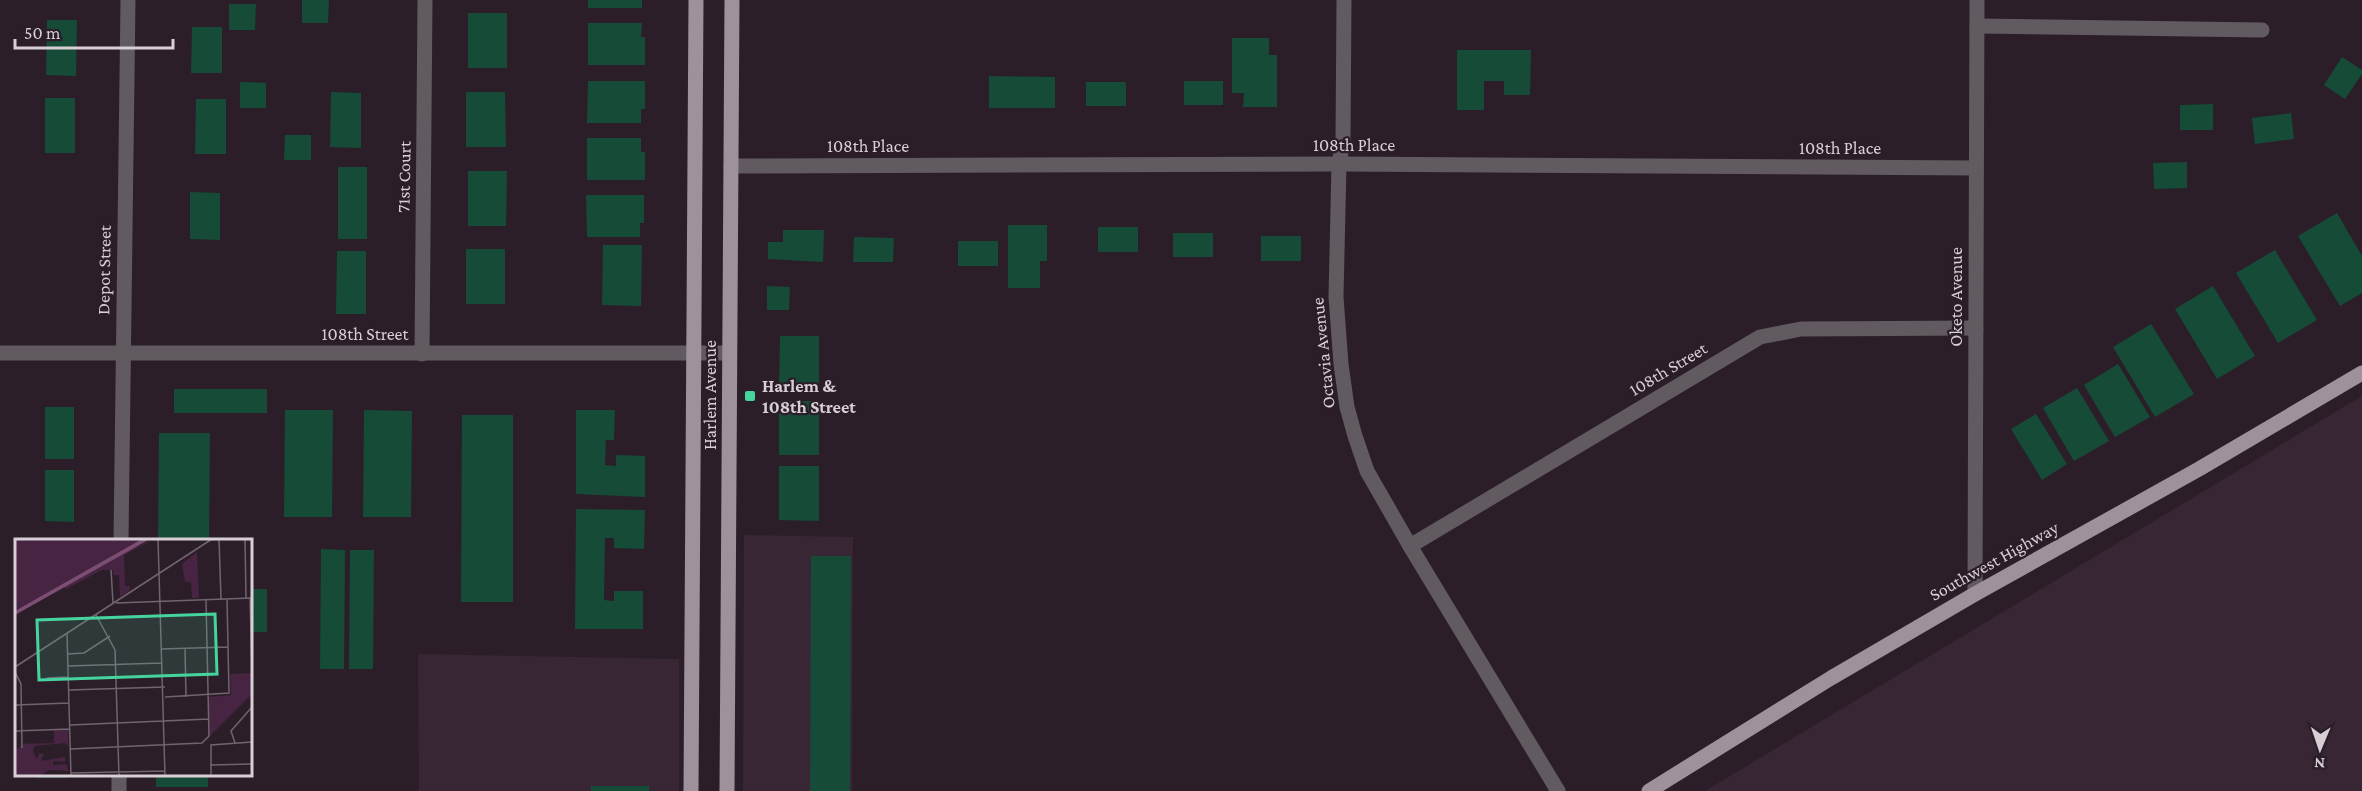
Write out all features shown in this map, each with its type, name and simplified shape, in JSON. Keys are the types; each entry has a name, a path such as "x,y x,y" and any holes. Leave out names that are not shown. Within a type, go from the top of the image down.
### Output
{"main road":[{"name":"Harlem Avenue","path":"691,791 696,0"},
{"name":"Harlem Avenue","path":"727,791 732,0"},
{"name":"Southwest Highway","path":"1649,791 1832,678 1975,594 2199,469 2362,374"}],"street":[{"name":"Depot Street","path":"121,539 129,0"},
{"name":"71st Court","path":"422,354 425,0"},
{"name":"Octavia Avenue","path":"1344,0 1343,141 1339,164 1336,297 1347,407 1367,471 1558,791"},
{"name":"Oketo Avenue","path":"1975,594 1977,0"},
{"path":"1977,26 2262,30"},
{"name":"108th Place","path":"731,166 1339,164 1977,168"},
{"name":"108th Street","path":"1410,546 1760,337 1801,328 1976,328"},
{"name":"108th Street","path":"0,353 729,354"}],"shaded area":[{"path":"2362,396 2362,791 1705,791"},
{"path":"744,535 853,537 852,791 743,791"},
{"path":"418,654 679,659 679,791 419,791"}],"building":[{"path":"302,0 329,0 328,23 302,23"},
{"path":"588,0 642,0 642,8 588,8"},
{"path":"229,4 256,4 255,30 229,30"},
{"path":"468,13 507,13 507,68 468,68"},
{"path":"47,20 77,20 76,76 46,75"},
{"path":"588,23 642,23 641,37 645,37 645,65 588,65"},
{"path":"192,27 222,27 222,73 191,73"},
{"path":"1232,38 1269,38 1269,55 1277,55 1277,107 1243,107 1244,93 1232,93"},
{"path":"1457,50 1531,50 1530,95 1504,95 1504,81 1484,81 1484,110 1457,110"},
{"path":"2342,57 2362,70 2362,74 2345,99 2324,85"},
{"path":"989,76 1055,77 1055,108 989,108"},
{"path":"588,81 645,81 645,109 641,109 641,123 587,123"},
{"path":"1184,81 1223,81 1223,105 1184,105"},
{"path":"240,82 266,83 266,108 240,108"},
{"path":"1086,82 1126,82 1126,106 1086,106"},
{"path":"331,92 361,93 361,148 330,147"},
{"path":"466,92 505,92 506,147 466,147"},
{"path":"45,98 75,98 75,153 45,153"},
{"path":"196,99 226,99 226,154 195,154"},
{"path":"2213,104 2213,130 2180,130 2180,105"},
{"path":"2291,113 2294,139 2255,144 2252,118"},
{"path":"285,135 311,135 311,160 284,160"},
{"path":"587,138 641,138 641,152 645,152 645,180 587,180"},
{"path":"2187,162 2187,188 2154,189 2153,163"},
{"path":"338,167 367,167 367,239 338,239"},
{"path":"468,171 507,171 506,226 468,226"},
{"path":"190,192 220,193 220,240 190,239"},
{"path":"586,195 644,195 644,223 640,223 640,237 587,237"},
{"path":"2337,213 2362,256 2362,293 2340,306 2298,236"},
{"path":"1008,225 1047,225 1047,261 1040,261 1040,288 1008,288"},
{"path":"1098,227 1138,227 1138,252 1098,252"},
{"path":"783,230 824,230 823,262 768,259 768,242 783,242"},
{"path":"1173,233 1213,233 1213,257 1173,257"},
{"path":"1261,236 1301,236 1301,261 1261,261"},
{"path":"854,237 894,238 893,262 853,262"},
{"path":"958,241 998,241 998,266 958,266"},
{"path":"603,245 642,245 641,306 602,305"},
{"path":"466,249 505,249 505,304 466,304"},
{"path":"2275,250 2317,320 2278,343 2236,273"},
{"path":"337,251 366,251 366,314 336,314"},
{"path":"767,286 790,287 789,310 767,310"},
{"path":"2213,286 2255,356 2217,379 2175,309"},
{"path":"2151,324 2194,394 2155,417 2113,347"},
{"path":"780,336 819,336 819,391 779,390"},
{"path":"2118,364 2150,417 2115,437 2084,385"},
{"path":"2077,388 2109,441 2074,461 2043,408"},
{"path":"174,389 267,389 267,413 174,413"},
{"path":"779,401 819,401 819,455 779,455"},
{"path":"45,407 74,407 74,459 45,459"},
{"path":"285,410 333,410 332,517 284,517"},
{"path":"364,410 412,411 411,517 363,517"},
{"path":"576,410 615,410 614,440 606,440 605,465 616,466 616,455 645,456 645,497 576,494"},
{"path":"2036,414 2067,464 2042,480 2011,429"},
{"path":"462,415 513,415 513,602 461,602"},
{"path":"159,433 210,433 209,539 158,539"},
{"path":"779,466 819,466 819,521 779,520"},
{"path":"45,470 74,470 74,522 45,521"},
{"path":"576,509 645,510 644,549 614,548 614,538 605,538 604,600 614,601 614,591 643,591 643,629 575,629"},
{"path":"321,549 345,550 344,669 320,669"},
{"path":"350,550 374,550 373,669 349,669"},
{"path":"811,556 851,556 850,791 810,791"},
{"path":"252,589 267,589 267,632 252,632"},
{"path":"38,776 67,776 67,778 38,778"},
{"path":"156,776 208,776 208,787 156,787"},
{"path":"591,786 649,786 649,791 591,791"}],"place":[{"name":"Harlem & 108th Street","path":"750,396"}]}
